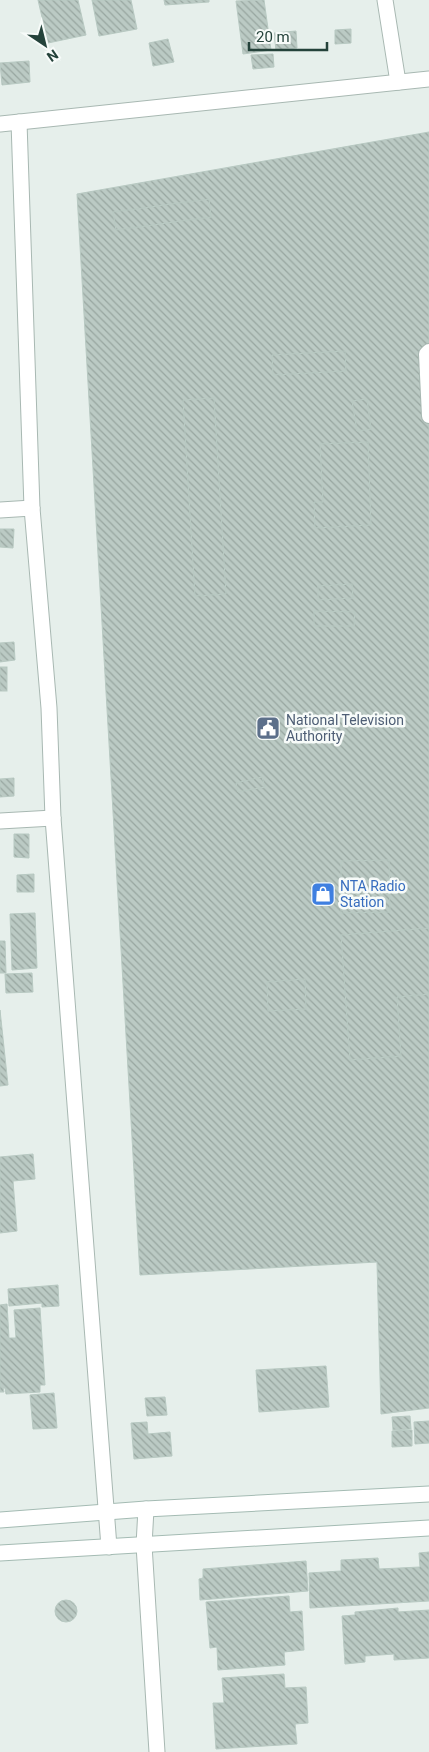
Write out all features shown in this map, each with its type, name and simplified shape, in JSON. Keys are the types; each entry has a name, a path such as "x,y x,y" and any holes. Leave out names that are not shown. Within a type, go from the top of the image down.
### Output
{"street":[{"path":"385,0 398,82"},
{"path":"0,124 429,79"},
{"path":"19,122 32,508 49,708 52,818 109,1547"},
{"path":"0,510 32,508"},
{"path":"0,821 52,818"},
{"path":"0,1520 146,1509 429,1494"},
{"path":"146,1509 144,1545 157,1752"},
{"path":"0,1553 429,1528"}],"lane":[{"path":"429,351 426,354 429,416"}],"building":[{"path":"38,0 78,0 86,35 48,43"},
{"path":"92,0 131,0 137,29 99,36"},
{"path":"164,0 209,0 209,2 165,5"},
{"path":"264,0 271,50 243,54 236,1"},
{"path":"351,29 351,43 335,44 335,30"},
{"path":"296,31 297,48 276,50 274,33"},
{"path":"168,39 174,62 153,66 149,43"},
{"path":"273,54 274,67 253,69 251,55"},
{"path":"29,61 30,82 2,85 0,63"},
{"name":"National Television Authority","path":"429,132 429,1408 381,1414 377,1262 140,1275 77,194"},
{"path":"209,199 211,217 116,230 113,212"},
{"path":"345,351 346,371 273,375 272,355"},
{"path":"214,398 226,594 195,596 183,400"},
{"path":"367,399 371,429 357,431 352,401"},
{"path":"368,442 371,525 315,528 314,502 323,502 320,444"},
{"path":"0,529 14,529 13,548 0,547"},
{"path":"352,584 353,598 318,600 318,586"},
{"path":"314,611 355,612 354,626 314,626"},
{"path":"14,642 15,660 0,662 0,643"},
{"path":"0,667 7,667 7,691 0,691"},
{"path":"262,777 265,787 238,792 236,783"},
{"path":"14,778 14,796 0,797 0,779"},
{"path":"14,834 29,834 29,858 14,857"},
{"path":"389,860 390,912 341,913 341,861"},
{"path":"34,874 34,892 17,892 17,875"},
{"path":"35,913 37,968 12,970 10,914"},
{"path":"429,928 429,994 397,997 401,1056 350,1060 341,935"},
{"path":"0,941 5,941 6,973 0,973"},
{"path":"32,973 33,992 6,993 5,974"},
{"path":"305,979 306,1009 268,1011 267,982"},
{"path":"0,1010 8,1085 0,1086"},
{"path":"33,1154 35,1179 13,1181 17,1231 0,1233 0,1157"},
{"path":"58,1285 59,1306 42,1307 42,1303 9,1306 8,1289"},
{"path":"7,1304 9,1338 16,1338 14,1310 40,1308 45,1385 40,1385 40,1392 6,1394 5,1388 3,1388 4,1392 0,1392 0,1305"},
{"path":"326,1366 329,1407 259,1412 256,1370"},
{"path":"54,1393 57,1428 33,1429 30,1395"},
{"path":"165,1397 167,1415 147,1416 145,1398"},
{"path":"410,1416 411,1429 393,1430 392,1417"},
{"path":"429,1421 429,1443 415,1444 414,1422"},
{"path":"147,1422 148,1434 170,1432 172,1456 134,1459 131,1423"},
{"path":"412,1430 412,1446 392,1447 392,1431"},
{"path":"429,1552 429,1601 310,1608 309,1573 341,1571 341,1560 378,1558 379,1569 420,1567 419,1553"},
{"path":"306,1561 308,1591 200,1600 199,1579 203,1578 203,1569"},
{"path":"289,1596 290,1612 302,1611 304,1650 284,1652 285,1665 218,1670 217,1647 210,1648 206,1602"},
{"path":"66,1600 74,1603 77,1611 74,1619 66,1622 58,1619 55,1611 58,1603"},
{"path":"398,1608 398,1612 429,1610 429,1658 394,1660 394,1654 365,1656 365,1662 345,1664 342,1616 355,1615 355,1612"},
{"path":"284,1674 285,1688 306,1687 308,1723 295,1724 297,1744 216,1749 213,1703 224,1703 222,1678"}],"place":[{"name":"National Television Authority","path":"268,728"},
{"name":"NTA Radio Station","path":"323,894"}]}
